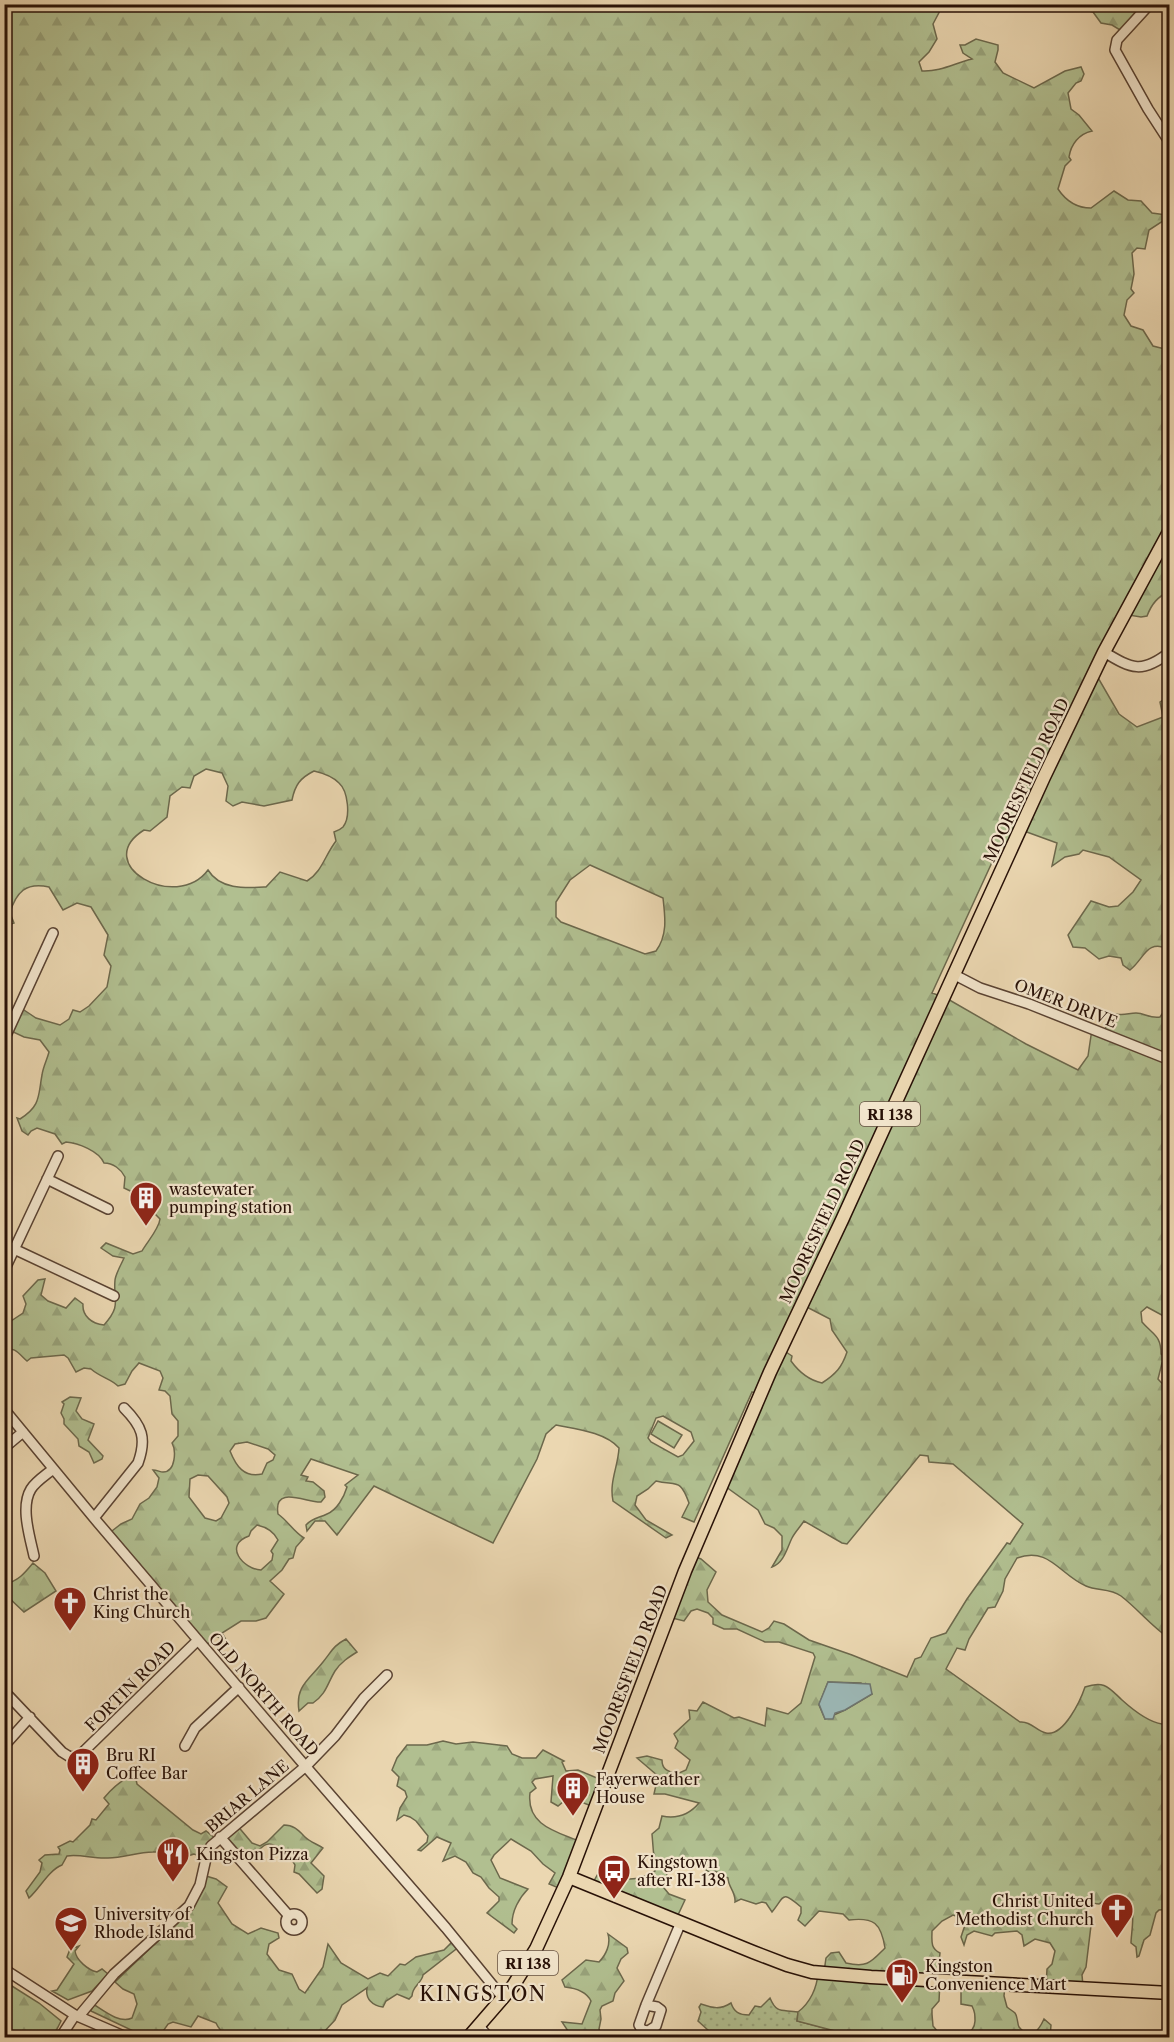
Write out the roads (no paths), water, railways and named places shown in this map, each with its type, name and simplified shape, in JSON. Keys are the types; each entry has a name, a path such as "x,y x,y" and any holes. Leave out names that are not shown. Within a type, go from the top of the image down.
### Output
{"main road":[{"name":"MOORESFIELD ROAD","path":"569,1877 651,1658 718,1492 802,1302 847,1210 953,974 1104,652 1170,530"},
{"path":"569,1877 787,1965 812,1972 1170,1993"},
{"name":"RI 138","path":"468,2037 503,1998 536,1949 569,1877"}],"street":[{"path":"1150,4 1117,40 1115,50 1148,110 1170,143"},
{"path":"1104,652 1129,666 1138,668 1147,667 1170,652"},
{"path":"4,1040 54,933"},
{"name":"OMER DRIVE","path":"953,974 980,988 1029,1004 1170,1060"},
{"path":"4,1271 58,1156"},
{"path":"47,1179 108,1209"},
{"path":"14,1249 114,1296"},
{"path":"94,1518 138,1463 142,1453 141,1431 137,1421 124,1408"},
{"name":"OLD NORTH ROAD","path":"4,1409 503,1998"},
{"path":"4,1448 23,1432"},
{"path":"34,1556 29,1536 27,1498 32,1487 53,1468"},
{"name":"FORTIN ROAD","path":"30,1717 62,1752 70,1757 79,1756 198,1640"},
{"name":"BRIAR LANE","path":"60,2037 114,1974 189,1906 200,1885 211,1846 306,1766 341,1729 364,1698 387,1675"},
{"path":"185,1746 195,1728 239,1687"},
{"path":"4,1691 30,1717 4,1746"},
{"path":"220,1837 289,1916"},
{"path":"646,2005 681,1922"},
{"path":"4,1969 77,2016 128,2037"},
{"path":"479,2026 489,2037"}],"water":[{"path":"828,1682 870,1684 872,1694 845,1710 835,1713 833,1719 825,1719 819,1704"}],"place":[{"name":"wastewater pumping station","path":"146,1227"},
{"name":"Christ the King Church","path":"70,1632"},
{"name":"Bru RI Coffee Bar","path":"83,1793"},
{"name":"Fayerweather House","path":"573,1817"},
{"name":"Kingston Pizza","path":"173,1883"},
{"name":"Kingstown after RI-138","path":"614,1900"},
{"name":"Christ United Methodist Church","path":"1117,1939"},
{"name":"University of Rhode Island","path":"71,1952"},
{"name":"Kingston Convenience Mart","path":"902,2004"}],"district":[{"name":"KINGSTON","path":"483,1994"}]}
